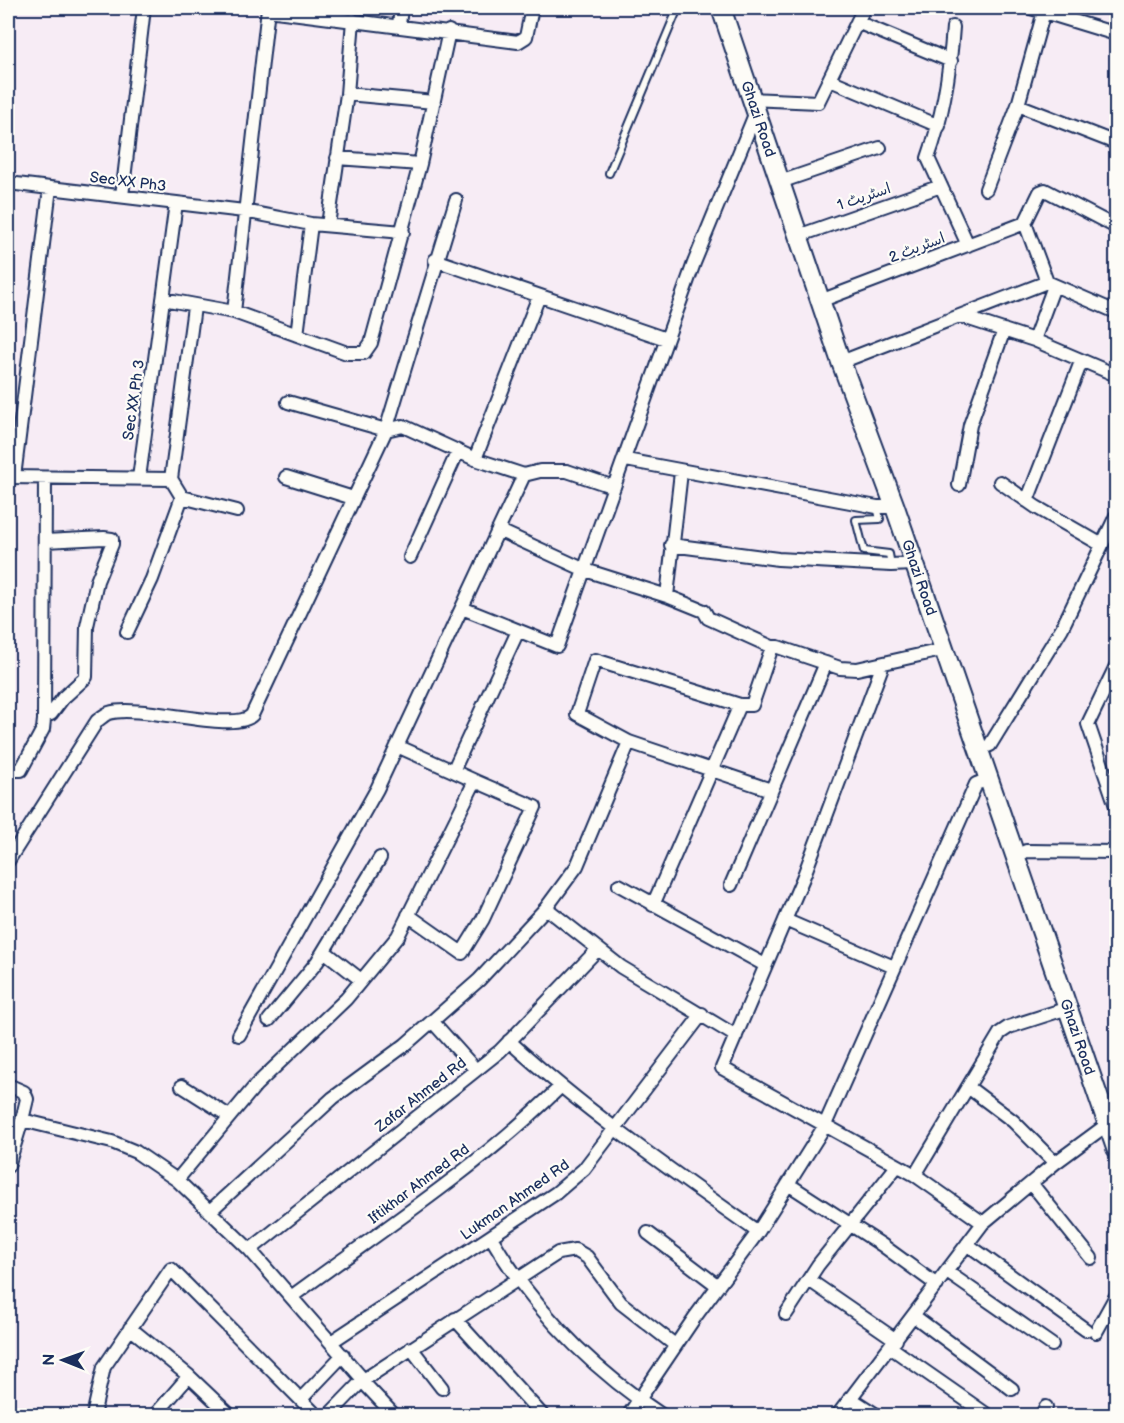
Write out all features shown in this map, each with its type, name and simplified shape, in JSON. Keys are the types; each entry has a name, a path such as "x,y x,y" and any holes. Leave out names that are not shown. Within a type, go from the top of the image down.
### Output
{"main road":[{"name":"Ghazi Road","path":"721,8 841,362 886,507 914,564 1068,1008 1113,1121 1116,1148"}],"street":[{"path":"122,196 144,8"},
{"path":"399,25 401,8"},
{"path":"234,312 268,9 449,31 518,42 526,37 532,8"},
{"path":"462,608 557,646 614,487 626,460 666,339 754,105 818,102 864,8"},
{"path":"986,189 1018,105 1040,9 1116,34"},
{"path":"328,225 347,94 353,20"},
{"path":"858,22 951,61"},
{"path":"953,27 951,61 939,126 928,159 968,244"},
{"path":"163,299 194,307 234,312 347,353 364,353 370,343 403,232 449,31"},
{"path":"830,80 939,126"},
{"path":"347,94 434,102"},
{"path":"1018,105 1116,143"},
{"path":"780,182 880,147"},
{"path":"337,158 420,164"},
{"name":"Sec XX Ph3","path":"8,183 244,211 311,224 403,232"},
{"name":"اسٹریٹ 1","path":"798,236 941,186"},
{"path":"50,188 11,477 171,479"},
{"path":"1035,340 1051,284 1025,223 1036,196 1045,190 1116,227"},
{"path":"8,861 97,721 110,713 169,715 234,723 247,721 259,702 386,430 435,260 456,200"},
{"name":"Sec XX Ph 3","path":"139,478 176,202"},
{"name":"اسٹریٹ 2","path":"820,302 1025,223"},
{"path":"297,335 311,224"},
{"path":"435,260 666,339"},
{"path":"841,362 960,315 1051,284 1116,312"},
{"path":"475,459 539,296"},
{"path":"194,307 171,479 182,497 237,511"},
{"path":"960,315 1035,340 1081,362 1116,375"},
{"path":"959,485 976,405 1004,330"},
{"path":"1027,501 1081,362"},
{"path":"288,402 386,430 403,426 475,459 524,475 540,471 567,471 614,487"},
{"path":"410,557 458,452"},
{"path":"626,460 681,472 886,507"},
{"path":"667,596 671,544 681,472"},
{"path":"239,1035 377,789 524,475"},
{"path":"286,477 353,498"},
{"path":"8,770 21,770 43,729 45,478"},
{"path":"1000,482 1027,501 1102,545"},
{"path":"127,632 152,579 182,497"},
{"path":"978,750 990,745 1062,628 1116,516"},
{"path":"498,530 585,570 667,596 704,611 708,618 772,647 840,668 857,669 942,650"},
{"path":"44,715 51,714 63,698 86,677 87,626 97,581 112,539 45,541"},
{"path":"671,544 778,559 891,565 914,564"},
{"path":"453,771 518,630"},
{"path":"771,790 629,742 577,714 595,660 741,705 752,705 772,647"},
{"path":"731,885 826,663"},
{"path":"883,664 785,920 722,1068 824,1127 915,1175 983,1223"},
{"path":"1116,666 1113,680 1088,724 1116,806"},
{"path":"653,905 741,705"},
{"path":"210,1211 333,1098 405,1045 479,980 546,908 577,866 629,742"},
{"path":"397,746 535,807 483,919 462,953 408,915"},
{"path":"628,1416 675,1345 758,1232 824,1127 976,784 989,779"},
{"path":"177,1180 256,1085 346,999 398,936 475,781"},
{"path":"1016,856 1026,851 1116,852"},
{"path":"269,1020 324,951 380,858"},
{"path":"619,885 765,965"},
{"path":"546,908 621,967 736,1036"},
{"path":"785,920 894,967"},
{"name":"Zafar Ahmed Rd","path":"250,1250 476,1070 509,1041 598,949"},
{"path":"324,951 361,980"},
{"path":"915,1175 1000,1033 1010,1027 1068,1008"},
{"name":"Lukman Ahmed Rd","path":"331,1342 566,1185 584,1169 615,1131 702,1014"},
{"path":"432,1021 476,1070"},
{"path":"509,1041 560,1088 615,1131 758,1232"},
{"path":"8,1085 24,1092 27,1099 8,1166"},
{"path":"182,1086 229,1116"},
{"path":"968,1087 1013,1121 1055,1163"},
{"name":"Iftikhar Ahmed Rd","path":"291,1297 523,1124 560,1088"},
{"path":"22,1120 112,1142 136,1152 177,1180 250,1250 343,1355 362,1381 395,1416"},
{"path":"837,1416 983,1223 1055,1163 1113,1121"},
{"path":"786,1314 849,1224 897,1166"},
{"path":"1031,1183 1091,1258"},
{"path":"788,1184 937,1285"},
{"path":"648,1233 718,1286"},
{"path":"491,1237 518,1279 575,1348 638,1400 663,1416"},
{"path":"968,1244 1091,1331 1116,1296"},
{"path":"328,1416 362,1381 558,1253 575,1250 587,1257 621,1303 675,1345"},
{"path":"93,1416 104,1367 171,1269 317,1416"},
{"path":"947,1272 1052,1345"},
{"path":"808,1280 986,1414"},
{"path":"914,1316 1012,1389"},
{"path":"455,1319 543,1416"},
{"path":"130,1328 189,1376 231,1416"},
{"path":"411,1348 442,1388"},
{"path":"301,1399 343,1355"},
{"path":"156,1414 189,1376"},
{"path":"850,1398 878,1416"}],"lane":[{"path":"609,173 678,8"},
{"path":"886,507 880,519 856,520 864,551 889,554 891,565"}]}
